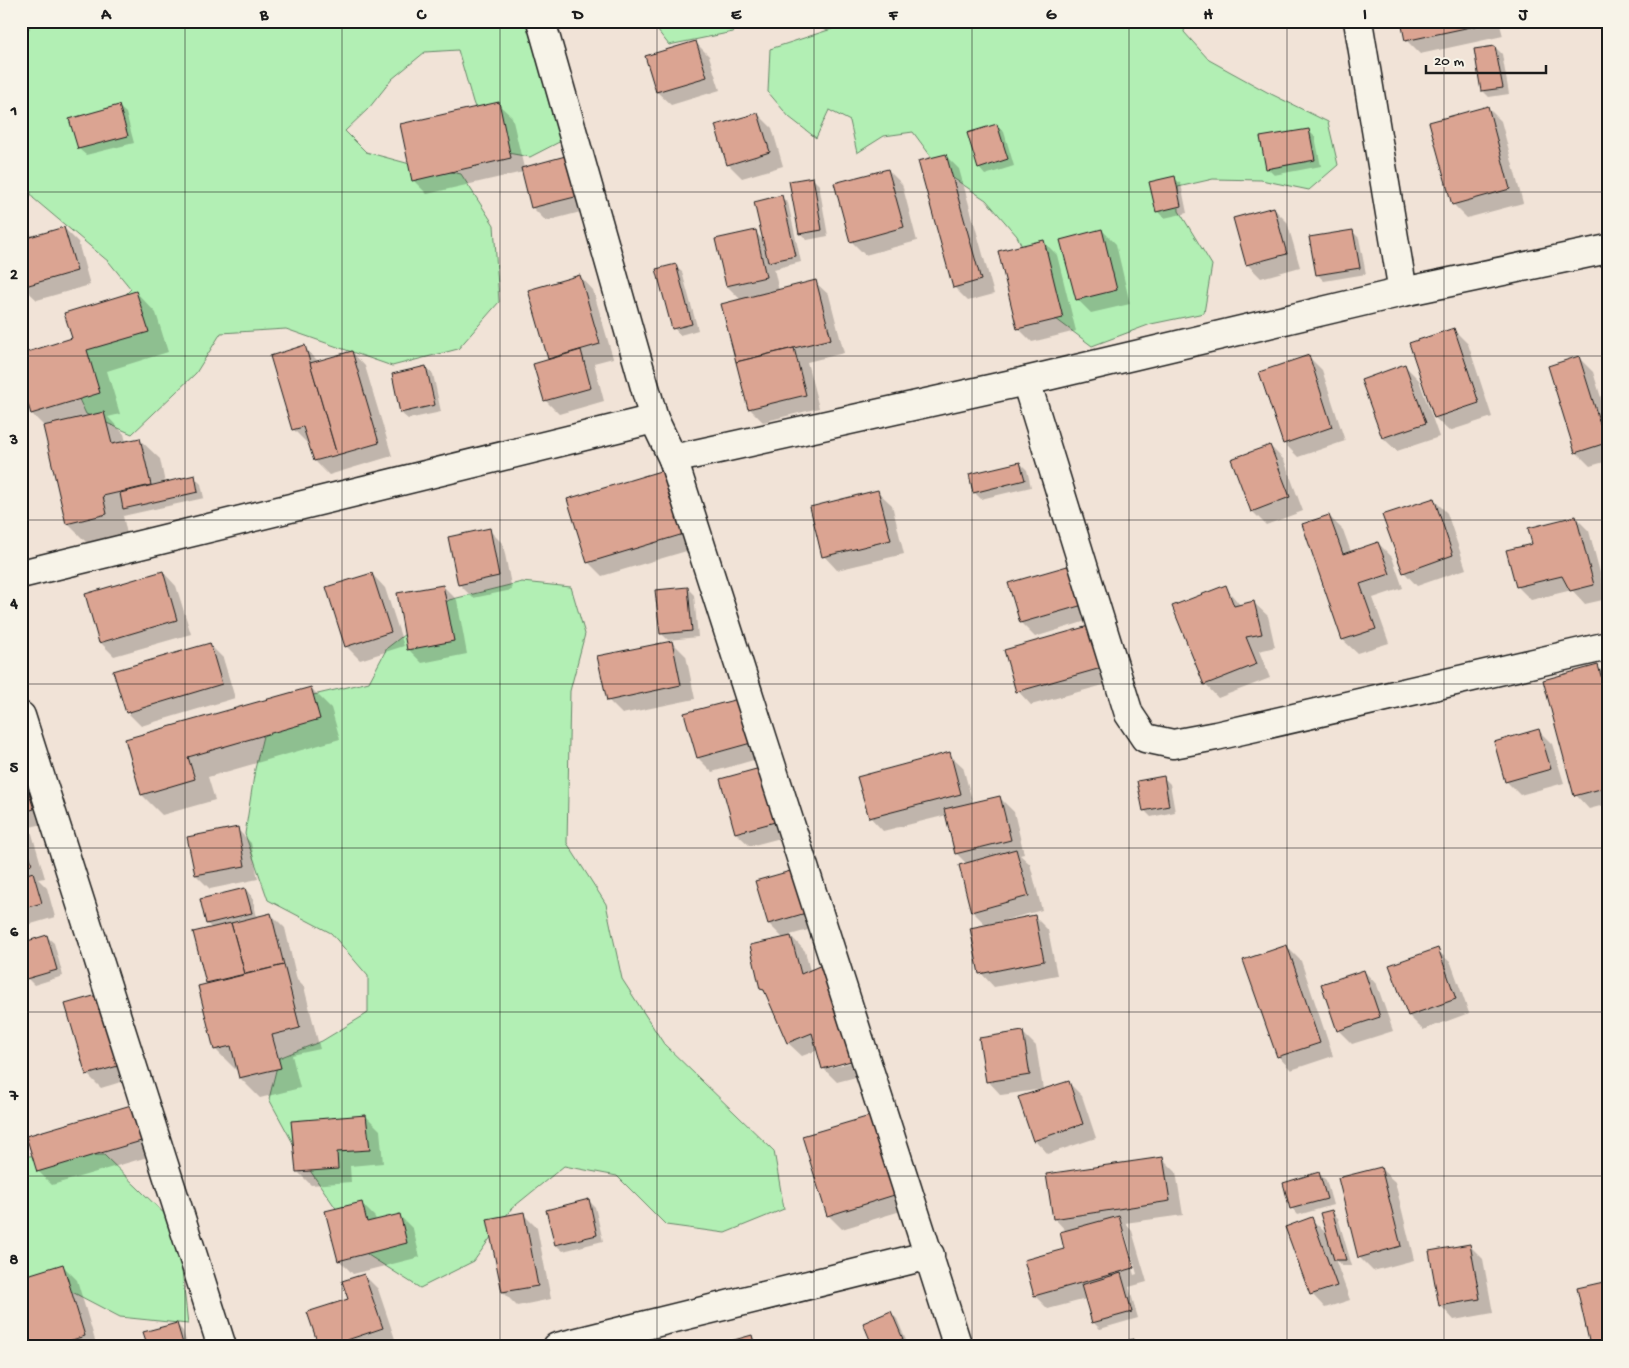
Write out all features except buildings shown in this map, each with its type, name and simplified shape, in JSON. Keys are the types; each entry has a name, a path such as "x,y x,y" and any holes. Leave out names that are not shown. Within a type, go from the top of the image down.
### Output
{"street":[{"path":"541,21 654,420 673,459 958,1347"},
{"path":"1358,21 1403,292"},
{"path":"673,459 1026,381 1403,292 1608,249"},
{"path":"1026,381 1129,714 1145,738 1173,744 1208,738 1608,646"},
{"path":"21,574 654,420"},
{"path":"21,716 222,1347"},
{"path":"557,1347 930,1255"}],"green space":[{"path":"21,21 535,21 567,138 530,157 491,150 473,102 458,50 425,52 392,79 369,108 345,131 366,152 410,164 461,174 494,225 499,302 458,349 392,366 286,329 221,333 196,373 132,434 86,414 69,378 99,321 131,289 109,262 33,198 21,170 23,94"},
{"path":"650,21 749,21 733,32 669,45"},
{"path":"844,21 1186,21 1184,32 1209,60 1267,92 1328,122 1338,165 1309,190 1261,180 1213,179 1178,187 1179,211 1212,265 1204,313 1151,324 1092,346 1056,319 1017,236 986,200 941,170 913,132 884,136 857,153 850,121 829,110 816,138 789,117 768,92 770,49 841,26"},
{"path":"522,582 571,587 585,634 570,691 567,843 606,904 622,979 664,1044 774,1151 784,1209 725,1233 666,1225 617,1176 564,1166 511,1209 474,1261 420,1288 368,1255 300,1156 269,1099 279,1058 322,1041 368,1013 368,976 331,933 268,900 245,834 255,769 269,711 305,697 369,682 387,648 449,600"},
{"path":"104,1155 177,1226 188,1324 120,1317 55,1283 21,1273 21,1156"}]}
